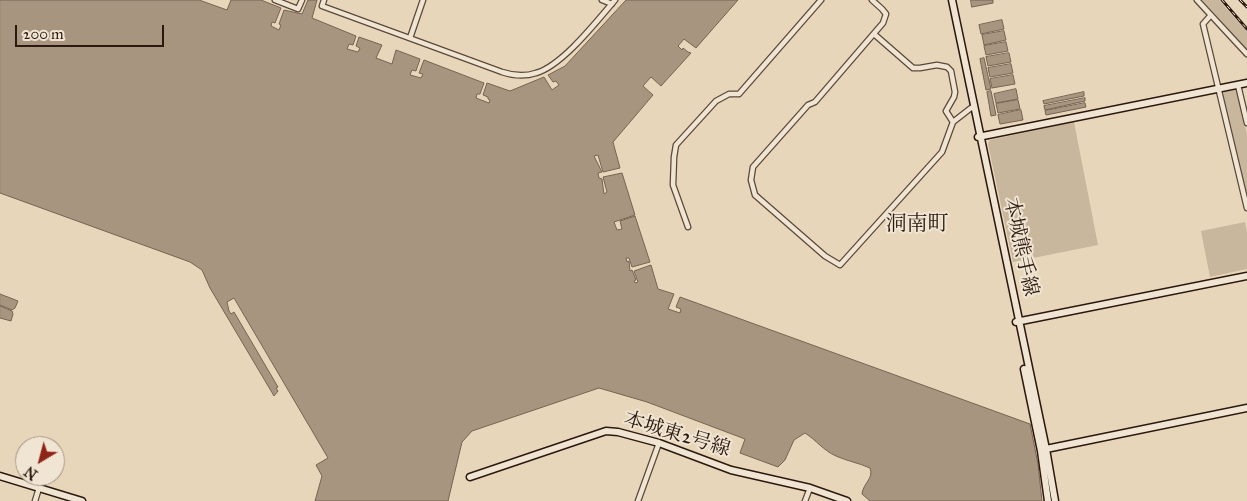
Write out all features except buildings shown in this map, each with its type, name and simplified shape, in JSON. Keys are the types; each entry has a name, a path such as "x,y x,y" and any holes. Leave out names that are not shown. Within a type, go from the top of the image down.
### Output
{"street":[{"path":"275,0 298,9 302,0"},
{"path":"324,0 322,6 502,72 522,76 538,73 566,54 613,2"},
{"path":"410,38 423,0"},
{"path":"602,0 613,2"},
{"path":"688,227 673,185 676,145 716,101 729,94 739,94 822,0"},
{"path":"872,0 886,14 883,23 815,102 808,105 753,167 751,180 755,195 825,256 840,265 942,152 953,122 971,108"},
{"name":"本城熊手線","path":"948,0 978,137"},
{"name":"本城熊手線","path":"952,0 1041,451 1048,501"},
{"path":"1197,0 1247,54"},
{"path":"1211,15 1203,24 1247,208"},
{"path":"874,34 913,68 937,64 947,67 950,71 955,92 946,111 953,122"},
{"path":"978,137 1247,83"},
{"path":"1238,85 1247,122"},
{"path":"1016,322 1247,276"},
{"name":"本城熊手線","path":"1016,322 1046,449 1054,501"},
{"path":"1046,449 1247,408"},
{"name":"本城東2号線","path":"470,477 606,431 618,432 659,443 731,470 810,488 847,501"},
{"path":"638,501 659,443"},
{"path":"0,476 82,501"},
{"path":"35,501 39,488"},
{"path":"805,501 810,488"}],"shaded area":[{"path":"0,0 199,0 227,10 231,0 261,0 281,8 275,23 272,22 271,26 279,30 284,10 302,14 308,0 317,0 312,18 356,36 353,45 349,44 347,49 358,52 360,48 356,46 359,37 382,45 376,58 392,64 396,50 420,59 416,71 412,70 410,75 421,78 423,74 419,73 424,60 484,83 480,94 477,94 476,98 489,103 488,97 483,95 487,83 510,91 544,77 552,90 559,85 556,81 553,82 548,75 565,66 626,0 738,0 696,48 684,39 678,46 682,50 683,48 691,53 661,86 651,77 643,86 653,95 613,142 620,168 603,172 598,155 594,156 602,172 598,173 599,178 602,179 604,194 607,192 603,177 622,173 635,215 614,222 617,230 622,229 620,221 635,216 650,262 632,267 629,258 626,258 627,262 629,261 630,271 632,270 636,280 634,281 635,283 638,282 634,271 651,265 658,289 674,294 668,309 680,313 681,309 676,307 680,297 1030,424 1038,464 1042,501 870,501 862,494 871,475 870,468 832,454 805,433 794,440 785,460 778,467 740,453 745,439 647,402 599,388 472,431 462,442 448,501 315,501 322,476 316,465 328,458 234,298 227,302 229,311 231,314 234,312 278,387 276,388 278,391 274,396 210,288 202,270 190,262 0,193"},
{"path":"971,0 993,0 993,3 972,7"},
{"path":"1202,0 1219,0 1247,32 1247,49"},
{"path":"1002,20 1004,29 981,34 979,25"},
{"path":"1004,31 1006,40 984,45 982,35"},
{"path":"1006,42 1008,51 986,55 984,46"},
{"path":"1009,53 1011,62 988,66 986,57"},
{"path":"984,58 991,89 986,90 980,59"},
{"path":"1011,64 1013,73 990,77 988,68"},
{"path":"1013,75 1015,84 992,88 990,79"},
{"path":"1016,89 1018,99 996,103 994,94"},
{"path":"1237,90 1247,134 1247,199 1223,95 1224,92"},
{"path":"991,91 996,115 991,116 987,92"},
{"path":"1084,92 1084,96 1044,104 1043,101"},
{"path":"1085,98 1085,101 1045,110 1044,106"},
{"path":"1018,100 1020,109 998,113 996,104"},
{"path":"1085,103 1086,107 1046,115 1045,111"},
{"path":"1021,110 1023,120 1000,124 998,115"},
{"path":"1074,122 1098,245 1013,262 988,144 990,140"},
{"path":"1245,222 1247,232 1247,269 1210,277 1201,231"},
{"path":"0,294 18,301 15,308 12,310 0,305"},
{"path":"0,306 12,311 11,321 0,318"}],"railway":[{"path":"1222,0 1247,29"},
{"path":"1240,0 1247,7"}],"district":[{"name":"洞南町","path":"917,225"}]}
